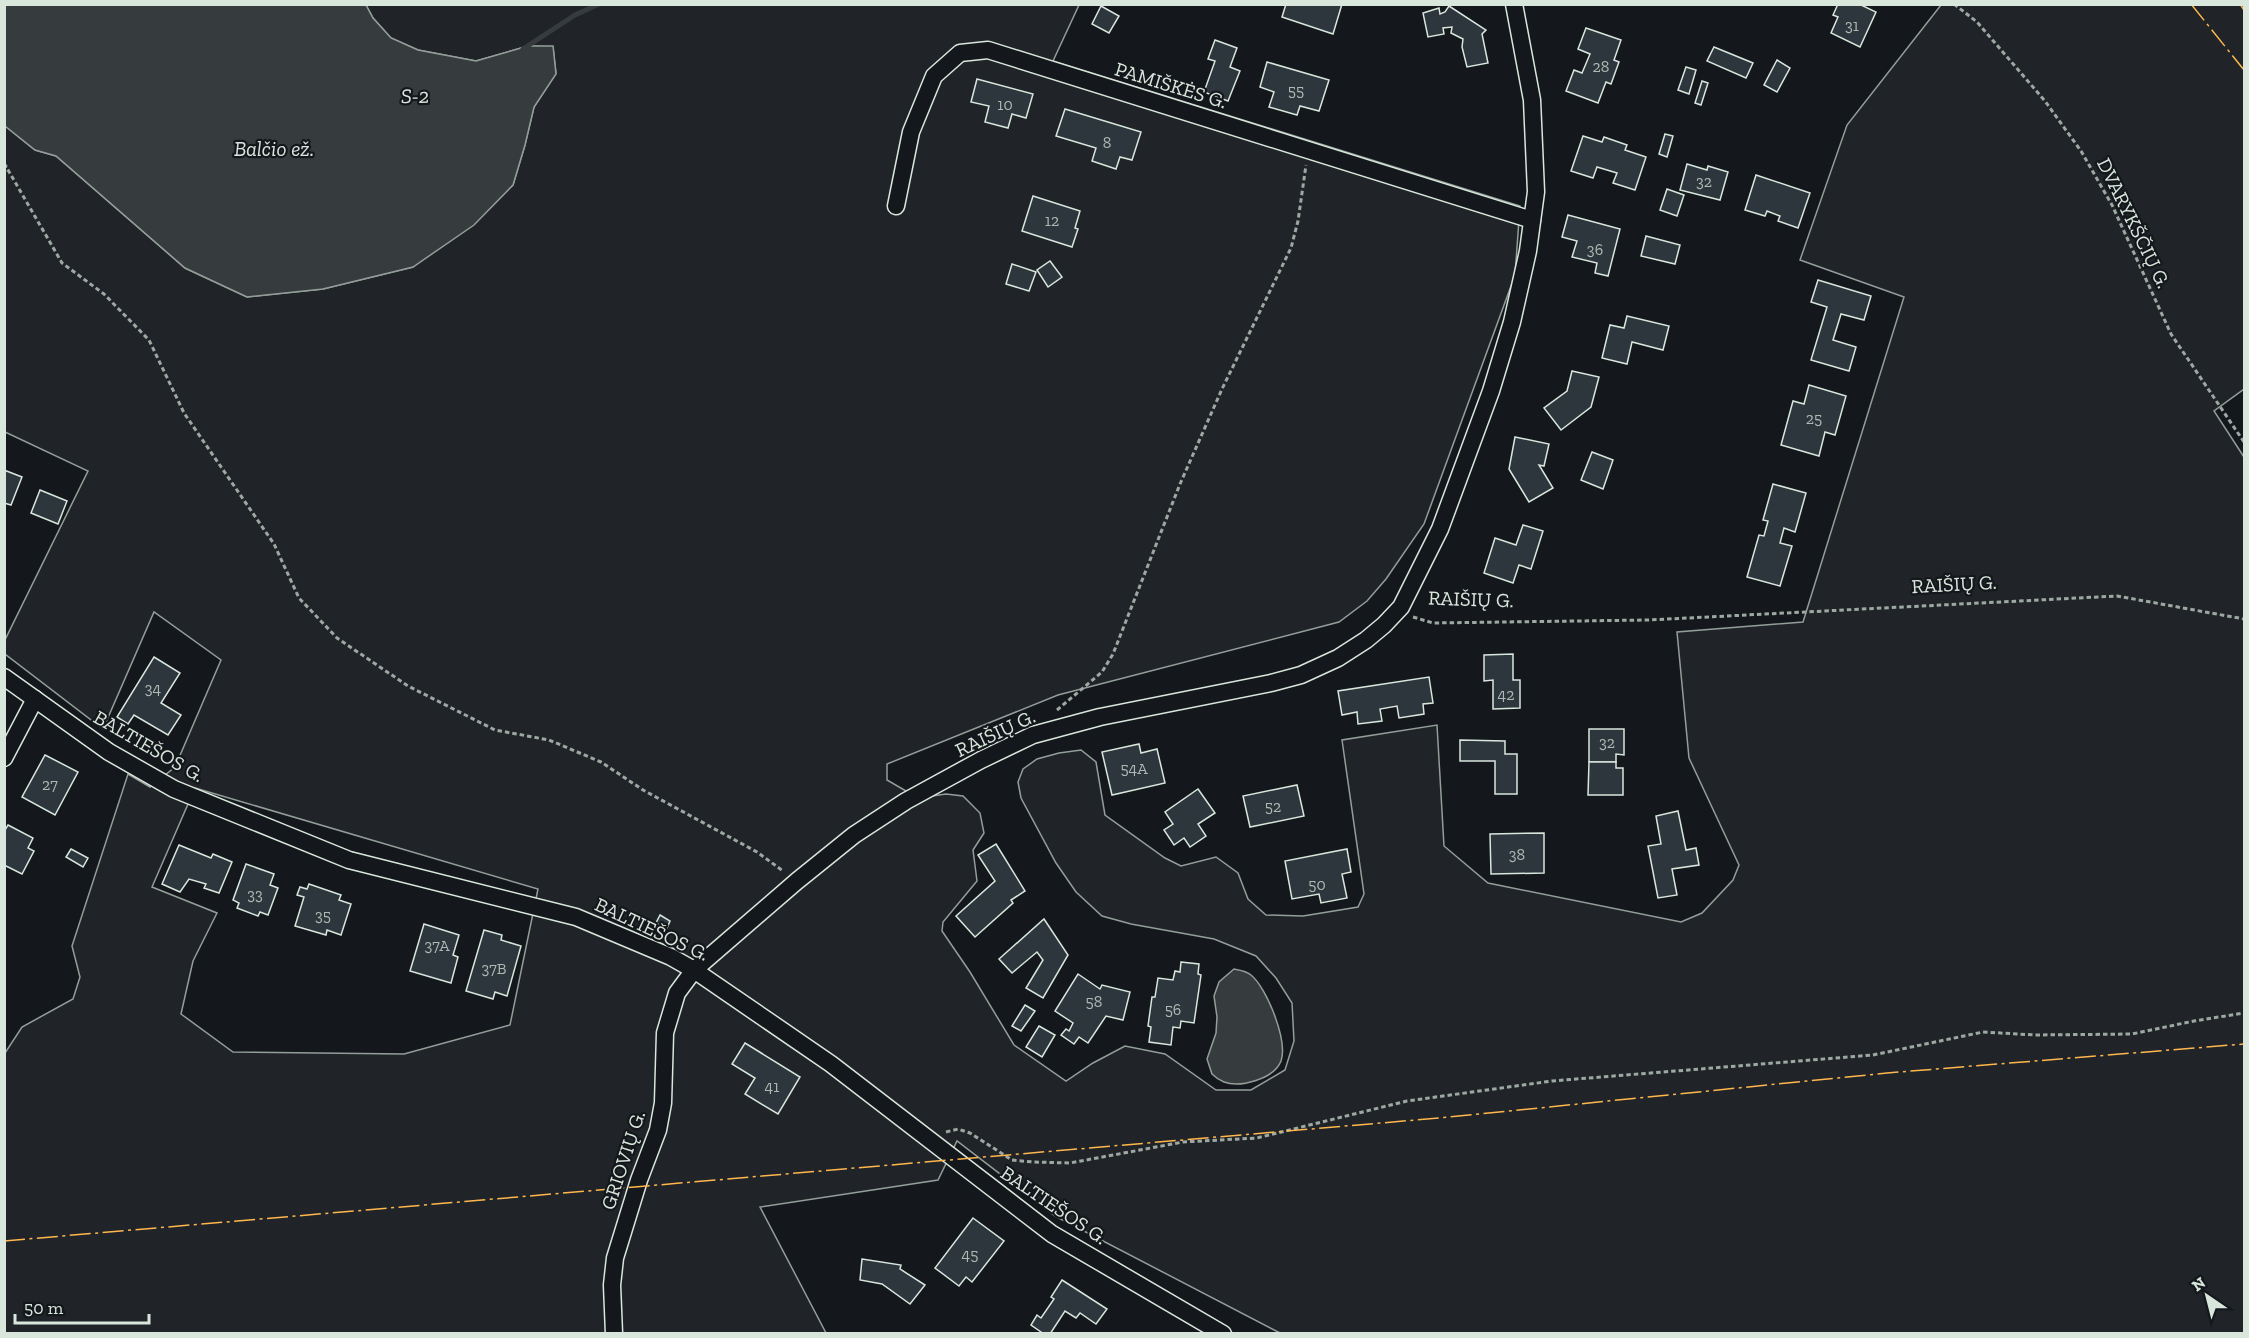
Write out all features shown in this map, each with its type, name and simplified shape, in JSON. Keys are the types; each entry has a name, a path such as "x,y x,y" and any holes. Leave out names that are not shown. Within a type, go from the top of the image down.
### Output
{"street":[{"path":"1401,607 1440,529 1491,391 1512,322 1528,251 1536,192 1532,100 1514,4"},
{"name":"PAMIŠKĖS G.","path":"896,206 911,132 934,76 960,53 988,50 1532,220"},
{"name":"RAIŠIŲ G.","path":"694,970 854,835 906,801 981,760 1033,735 1100,717 1301,675 1338,658 1366,640 1401,607"},
{"name":"BALTIEŠOS G.","path":"4,677 109,752 174,789 349,860 576,917 671,957 694,970 831,1064 1052,1234 1223,1334"},
{"path":"4,758 35,699"},
{"name":"GRIOVIŲ G.","path":"614,1334 612,1285 615,1258 639,1180 658,1130 663,1103 665,1033 677,993 694,970"}],"path":[{"name":"DVARYKŠČIŲ G.","path":"1954,4 1985,30 2045,101 2081,151 2112,205 2171,334 2244,442"},
{"path":"1044,732 1043,721 1102,672 1113,654 1180,484 1222,389 1291,248 1298,221 1308,150"},
{"path":"4,175 5,164"},
{"path":"5,164 62,263 104,294 149,340 184,413 274,544 299,598 337,638 408,686 495,730 549,740 601,762 644,790 757,852 797,881"},
{"name":"RAIŠIŲ G.","path":"1401,607 1414,617 1433,623 1649,620 2117,596 2244,619"},
{"path":"933,1142 947,1131 958,1129 970,1133 1012,1160 1070,1163 1183,1142 1257,1138 1407,1101 1552,1081 1873,1055 1983,1032 2035,1035 2133,1034 2244,1013"}],"shaded area":[{"path":"366,5 1079,5 1053,61 1520,206 1515,275 1424,524 1386,579 1367,601 1339,622 1058,695 887,764 887,780 918,798 946,794 963,796 980,813 984,833 973,850 977,881 943,922 942,931 1014,1045 1066,1081 1125,1046 1165,1054 1216,1090 1251,1090 1285,1070 1294,1041 1292,1003 1276,978 1256,956 1214,939 1131,924 1102,916 1076,892 1056,863 1021,798 1018,782 1023,769 1037,759 1081,750 1096,762 1105,815 1165,858 1181,866 1216,857 1238,873 1248,899 1266,915 1303,916 1358,907 1364,894 1342,740 1437,725 1444,846 1488,883 1681,922 1702,913 1733,880 1739,865 1689,758 1677,632 1803,622 1904,297 1800,260 1847,125 1941,5 2244,5 2244,389 2214,411 2244,457 2244,1333 1280,1333 1055,1216 957,1141 938,1180 760,1207 826,1333 5,1333 5,1053 22,1027 73,999 80,977 72,946 128,774 150,787 175,767 221,660 154,612 103,729 5,654 4,642 88,471 5,432 5,126 35,150 56,156 185,268 247,297 323,289 413,267 513,185 534,107 556,73 553,47 528,46 476,61 418,50 391,38 373,18","holes":["195,788 538,889 510,1025 404,1054 233,1052 181,1014 193,961 217,913 152,887"]}],"water":[{"name":"Balčio ež.","path":"4,5 366,5 373,18 391,38 418,50 476,61 528,46 553,46 556,74 534,107 513,185 474,225 413,267 323,289 247,297 185,268 56,156 35,150 5,126"},
{"path":"1234,969 1249,974 1263,991 1275,1015 1282,1041 1281,1061 1271,1073 1239,1084 1224,1082 1212,1074 1207,1059 1216,1033 1217,1017 1214,996 1219,982"}],"building":[{"path":"1286,4 1342,4 1333,34 1282,17"},
{"path":"1838,4 1859,4 1876,12 1860,47 1831,33 1838,17 1833,15"},
{"path":"1101,6 1119,16 1109,33 1092,24"},
{"path":"1449,6 1486,30 1482,34 1488,63 1467,67 1462,47 1463,39 1451,33 1452,27 1443,28 1444,34 1428,37 1423,13 1439,8 1440,14 1445,12"},
{"path":"1586,28 1621,40 1614,60 1619,62 1611,84 1606,82 1598,103 1566,91 1574,70 1582,73 1590,54 1578,49"},
{"path":"1215,40 1237,48 1230,67 1240,71 1228,101 1204,92 1215,61 1208,59"},
{"path":"1714,47 1753,63 1746,78 1707,61"},
{"path":"1777,60 1790,68 1777,92 1764,85"},
{"path":"1267,62 1329,80 1319,111 1300,106 1297,115 1269,107 1274,92 1260,87"},
{"path":"1686,67 1696,70 1689,94 1678,90"},
{"path":"977,79 1033,94 1026,118 1012,114 1008,128 985,122 989,106 971,102"},
{"path":"1702,81 1708,83 1701,105 1695,103"},
{"path":"1065,109 1141,132 1132,160 1120,157 1116,169 1092,161 1096,148 1056,136"},
{"path":"1665,134 1673,136 1667,157 1659,154"},
{"path":"1583,136 1602,142 1604,137 1627,145 1625,150 1646,157 1635,190 1613,183 1617,173 1597,167 1593,178 1571,171"},
{"path":"1687,164 1707,170 1708,166 1728,172 1720,200 1680,190"},
{"path":"1756,175 1810,193 1798,228 1778,221 1780,216 1767,211 1765,216 1745,210"},
{"path":"1667,189 1684,195 1677,216 1660,210"},
{"path":"1033,196 1080,211 1075,228 1078,229 1072,247 1022,231"},
{"path":"1568,215 1620,229 1608,276 1595,273 1597,263 1572,257 1577,241 1562,237"},
{"path":"1646,236 1680,245 1675,264 1641,256"},
{"path":"1050,261 1062,277 1048,287 1037,270"},
{"path":"1012,264 1036,272 1029,291 1006,284"},
{"path":"1818,280 1871,296 1864,320 1841,314 1833,340 1856,347 1849,371 1811,360 1827,307 1811,302"},
{"path":"1627,316 1669,326 1663,350 1632,342 1627,364 1602,358 1610,325 1624,328"},
{"path":"1572,371 1599,377 1591,407 1561,430 1544,408 1567,391"},
{"path":"1809,385 1846,396 1835,435 1825,432 1819,456 1781,445 1793,401 1804,404"},
{"path":"1515,437 1549,444 1544,466 1539,465 1553,488 1529,502 1509,469"},
{"path":"1592,452 1613,460 1603,489 1581,480"},
{"path":"4,470 22,477 11,505 4,503"},
{"path":"1773,484 1806,493 1795,532 1784,528 1780,543 1792,546 1780,586 1747,577 1759,535 1764,536 1768,521 1763,520"},
{"path":"40,490 67,501 58,524 31,513"},
{"path":"1523,525 1543,531 1531,569 1519,565 1513,583 1484,573 1495,538 1516,545"},
{"path":"1513,654 1513,680 1520,680 1520,708 1493,709 1493,680 1484,681 1484,655"},
{"path":"154,657 180,673 161,703 181,715 168,735 134,715 128,724 117,717"},
{"path":"1429,677 1433,703 1423,704 1424,714 1399,718 1397,706 1380,709 1382,721 1358,724 1357,712 1342,715 1338,691"},
{"path":"1589,729 1624,729 1624,755 1616,754 1616,762 1589,762"},
{"path":"1460,740 1505,741 1505,754 1517,754 1517,794 1495,794 1495,761 1460,761"},
{"path":"1139,744 1141,753 1157,749 1165,783 1112,795 1102,752"},
{"path":"45,755 78,772 55,815 22,797"},
{"path":"1589,762 1616,762 1616,768 1623,768 1623,795 1588,795"},
{"path":"1297,785 1304,816 1250,827 1243,796"},
{"path":"1198,789 1215,813 1198,824 1206,836 1190,847 1184,838 1174,845 1164,830 1173,824 1165,812"},
{"path":"1678,811 1686,850 1696,848 1699,865 1672,869 1677,895 1658,898 1648,846 1661,844 1656,816"},
{"path":"8,825 33,838 28,848 34,851 22,874 4,865 4,832"},
{"path":"1544,833 1544,873 1491,874 1490,834"},
{"path":"996,844 1025,891 1011,900 1013,903 975,937 956,916 995,881 978,855"},
{"path":"179,845 211,858 213,854 232,862 219,893 204,888 206,884 189,879 180,892 162,884"},
{"path":"71,849 88,858 83,867 66,857"},
{"path":"1347,849 1351,872 1342,874 1347,898 1321,903 1319,894 1292,899 1285,861"},
{"path":"246,864 274,874 270,885 278,888 268,915 260,912 258,916 237,908 239,903 233,900"},
{"path":"309,884 341,895 339,900 351,904 341,935 327,930 326,935 295,926 304,897 297,895 300,887 307,889"},
{"path":"660,915 670,921 667,928 656,923"},
{"path":"1044,919 1068,955 1043,998 1026,988 1043,960 1037,952 1012,973 999,959"},
{"path":"424,924 459,935 453,955 458,957 451,983 410,971"},
{"path":"484,930 502,935 501,940 521,946 507,996 495,992 493,999 466,991"},
{"path":"1181,962 1199,964 1198,974 1201,975 1194,1023 1181,1021 1180,1028 1173,1027 1171,1045 1149,1042 1151,1027 1148,1026 1152,997 1155,997 1158,978 1173,980 1175,971 1180,972"},
{"path":"1078,974 1100,989 1102,985 1130,992 1123,1020 1106,1016 1088,1043 1079,1037 1074,1044 1061,1035 1066,1029 1069,1031 1073,1023 1055,1011"},
{"path":"1025,1005 1035,1011 1021,1031 1012,1026"},
{"path":"1039,1026 1055,1035 1042,1057 1026,1047"},
{"path":"745,1043 800,1077 778,1114 745,1094 755,1078 732,1064"},
{"path":"973,1218 1004,1241 972,1282 966,1277 959,1286 935,1268"},
{"path":"862,1259 901,1265 900,1269 925,1285 910,1304 882,1284 860,1280"},
{"path":"1062,1280 1107,1309 1096,1324 1080,1313 1076,1318 1065,1311 1050,1334 1044,1334 1031,1325 1037,1315 1041,1318 1054,1299 1051,1297"}],"waterway":[{"name":"S-2","path":"523,49 575,15 599,4"}],"power":[{"path":"2191,4 2244,70"},
{"path":"2240,4 2244,10"},
{"path":"4,1241 1439,1118 1887,1073 2244,1044"}]}
